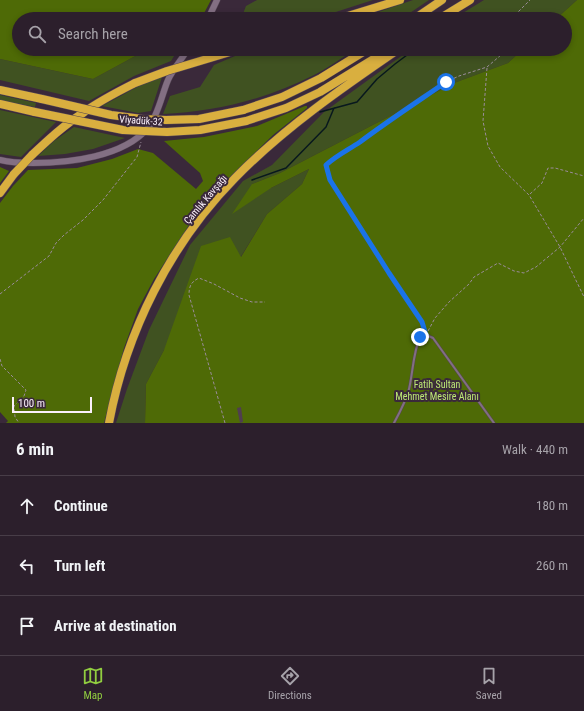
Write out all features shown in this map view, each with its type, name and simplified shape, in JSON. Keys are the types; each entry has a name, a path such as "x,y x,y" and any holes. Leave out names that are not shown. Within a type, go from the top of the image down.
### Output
{"highway":[{"path":"361,12 400,0"},
{"path":"424,12 442,0"},
{"path":"450,12 470,0"},
{"path":"0,193 14,174 32,155 82,113 112,95 135,84 167,71 217,56"},
{"name":"Viyadük-32","path":"0,90 111,115 142,119 199,119 243,110 282,97 321,78 357,56"},
{"name":"Viyadük-32","path":"0,104 124,130 167,132 200,130 246,121 293,105 320,92 379,56"},
{"name":"Çamlık Kavşağı","path":"109,423 122,369 147,305 173,258 213,202 234,179 279,137 343,87 389,56"}],"main road":[{"path":"211,12 217,0"},
{"path":"0,160 18,163 58,163 90,157 115,150 134,140 149,127 169,78 183,56"}],"lane":[{"path":"394,423 409,390 417,345 420,337 426,335 433,338 494,423"}],"path":[{"path":"519,12 530,0"},
{"path":"426,335 422,322 330,180 326,165 446,82 487,67 500,56"},
{"path":"487,67 483,121 488,146 500,168 529,195 560,247 584,297"},
{"path":"0,294 49,256 56,243 83,220 114,188 123,174 138,157 141,141 139,136"},
{"path":"529,195 542,183 548,168 555,168 584,176"},
{"path":"426,335 435,318 449,302 469,284 474,277 498,263 514,271 524,273 536,267 560,247 584,218"},
{"path":"225,423 189,295 189,288 193,281 199,278 240,298 252,302 265,302"},
{"path":"0,359 2,366 26,390 24,396 14,406 19,423"}],"green space":[{"path":"0,0 211,0 205,12 12,12 12,56 135,56 93,79 0,59"},
{"path":"257,0 373,0 336,12 244,12 246,6"},
{"path":"413,0 429,0 411,12 378,12"},
{"path":"484,0 577,0 564,12 464,12"},
{"name":"Fatih Sultan Mehmet Mesire Alanı","path":"577,0 584,0 584,423 145,423 146,384 164,350 201,246 230,237 241,257 267,214 302,184 309,169 271,188 232,214 252,184 280,173 454,83 508,63 516,56 572,56 572,12 564,12"},
{"path":"135,56 174,56 171,61 134,76 89,101 0,80 0,59 93,79"},
{"path":"235,56 345,56 314,75 278,91 240,103 221,107 182,113 163,114 170,96 200,87 214,65"},
{"path":"401,56 516,56 508,63 454,83 280,173 252,184 271,188 309,169 302,184 267,214 240,258 164,350 146,384 145,423 116,423 149,330 190,245 243,181 272,165 324,112"},
{"path":"162,77 151,111 138,113 102,106 139,86"},
{"path":"0,95 36,103 35,107 0,100"},
{"path":"307,106 307,108 273,135 218,189 191,222 154,279 138,309 124,348 104,423 6,423 8,421 0,412 0,203 28,170 77,168 112,159 138,149 153,153 196,189 203,181 200,173 164,141 204,137 257,126"},
{"path":"0,110 56,122 21,157 0,154"},
{"path":"74,127 125,138 93,149 65,154 38,156 54,141"},
{"path":"0,167 9,171 0,183"}],"building":[{"path":"241,407 243,422 240,423 237,408"}],"waterway":[{"path":"320,112 357,102 377,79 406,56"},
{"path":"252,180 286,168 326,127 334,108"}],"route":[{"path":"420,337 426,335 422,322 330,180 326,165 446,82"}]}
